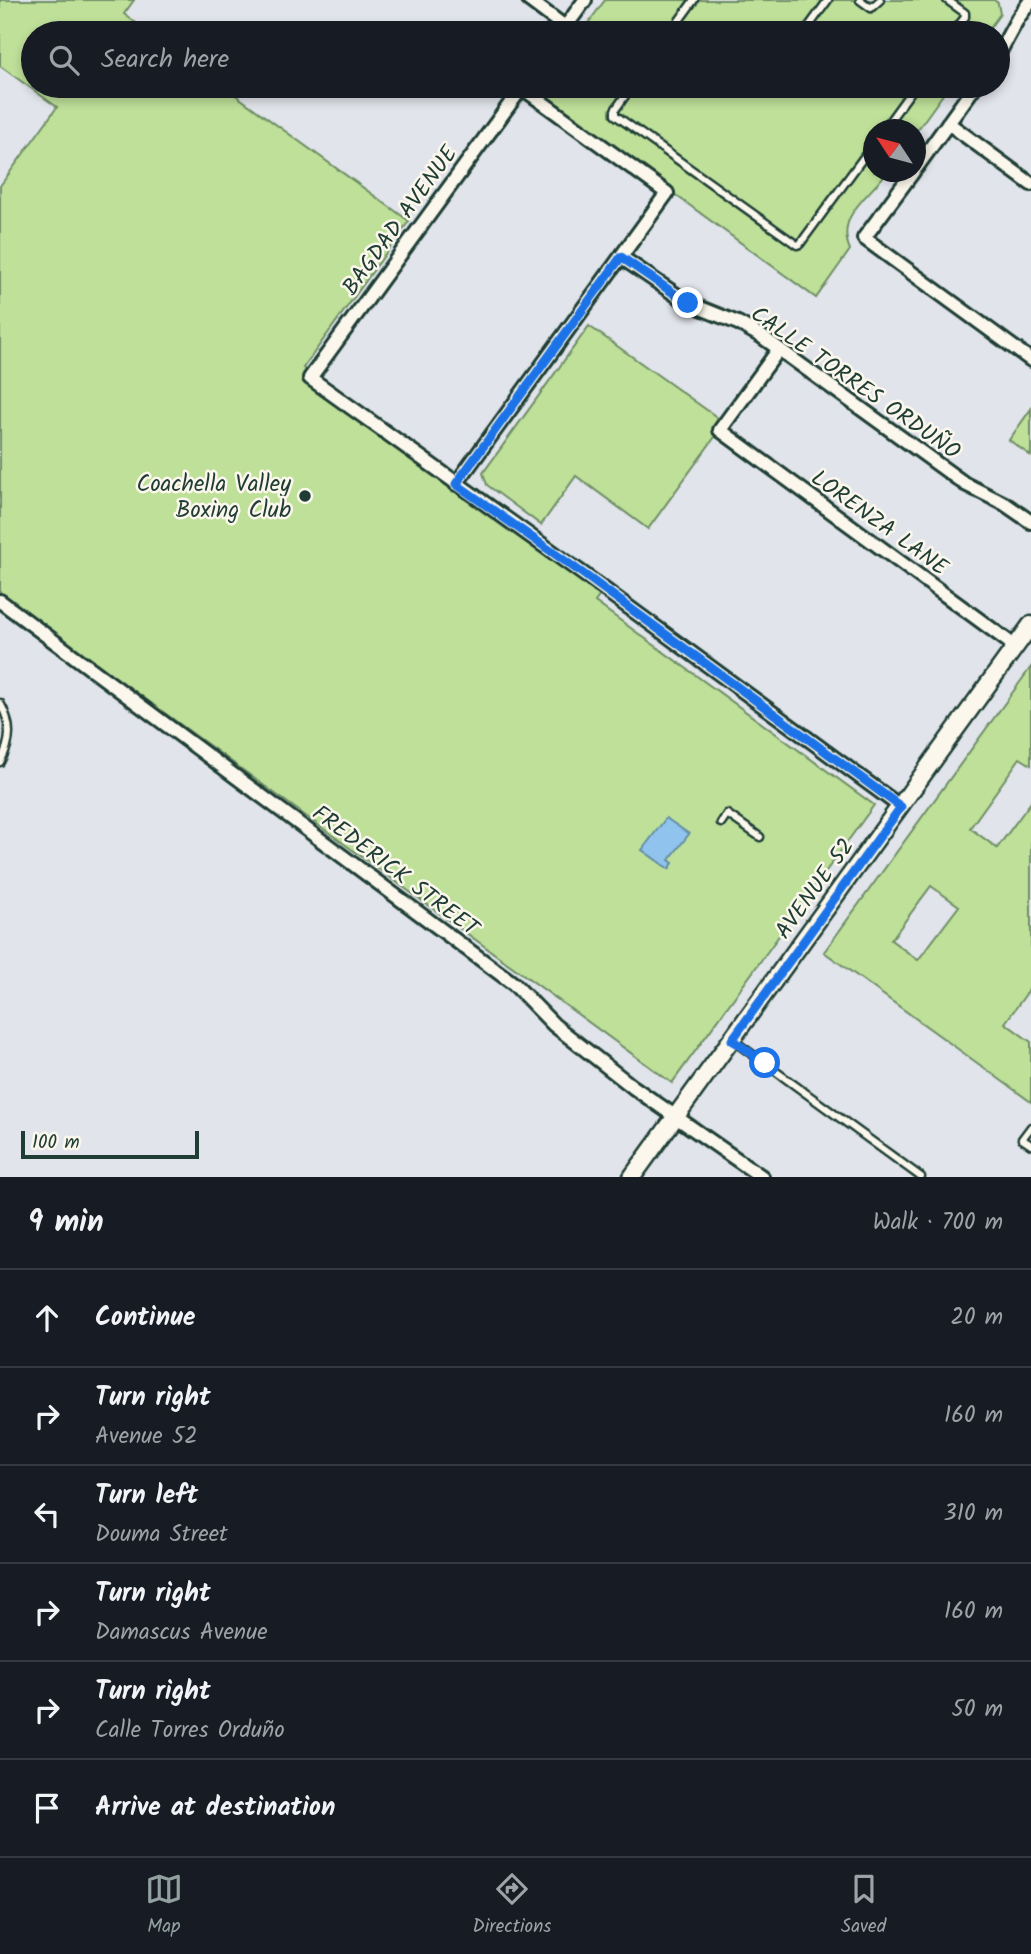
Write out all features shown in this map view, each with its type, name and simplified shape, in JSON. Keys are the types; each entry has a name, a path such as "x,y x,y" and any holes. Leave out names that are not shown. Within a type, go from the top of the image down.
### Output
{"main road":[{"name":"AVENUE 52","path":"632,1177 1031,625"}],"street":[{"path":"528,0 552,21"},
{"path":"570,21 585,0"},
{"path":"1010,34 1028,3"},
{"name":"BAGDAD AVENUE","path":"456,484 310,378 514,98"},
{"path":"537,98 667,193 456,484 901,807"},
{"path":"926,153 966,98"},
{"path":"948,123 1031,184"},
{"path":"905,182 864,238 1031,360"},
{"name":"CALLE TORRES ORDUÑO","path":"621,257 676,296 749,329 965,484 1013,508 1031,522"},
{"name":"LORENZA LANE","path":"779,349 720,430 1016,647"},
{"name":"FREDERICK STREET","path":"0,601 514,984 554,1025 634,1087 762,1177"}],"lane":[{"path":"679,21 694,0"},
{"path":"813,21 828,0"},
{"path":"860,0 871,8 880,0"},
{"path":"947,0 965,13 962,21"},
{"path":"624,98 615,114 797,246 863,157"},
{"path":"891,119 906,98"},
{"path":"0,703 10,729 9,746 0,762"},
{"path":"721,823 727,814 760,837"},
{"path":"732,1040 921,1177"},
{"path":"1031,1127 1022,1139 1031,1146"}],"green space":[{"path":"0,0 134,0 124,14 134,21 21,21 21,81 0,66"},
{"path":"605,0 994,0 998,3 1000,14 995,21 590,21"},
{"path":"44,98 240,98 409,221 303,368 605,588 595,602 874,805 672,1083 0,593 0,186 57,107"},
{"path":"546,98 940,98 925,119 863,119 863,182 878,182 850,217 847,238 850,250 816,298"},
{"path":"589,326 725,423 648,529 576,476 541,525 487,485 483,473"},
{"path":"1031,409 1031,456 1009,440"},
{"path":"1031,667 1031,765 1020,758 970,828 997,848 1031,802 1031,987 1005,1023 1031,1042 1031,1102 824,952","holes":["931,886 959,906 918,960 891,940"]}],"water":[{"path":"666,818 689,834 669,860 673,863 669,869 642,850"}],"place":[{"name":"Coachella Valley Boxing Club","path":"305,496"}],"route":[{"path":"688,303 621,257 456,484 901,807 732,1040 765,1063"}]}
